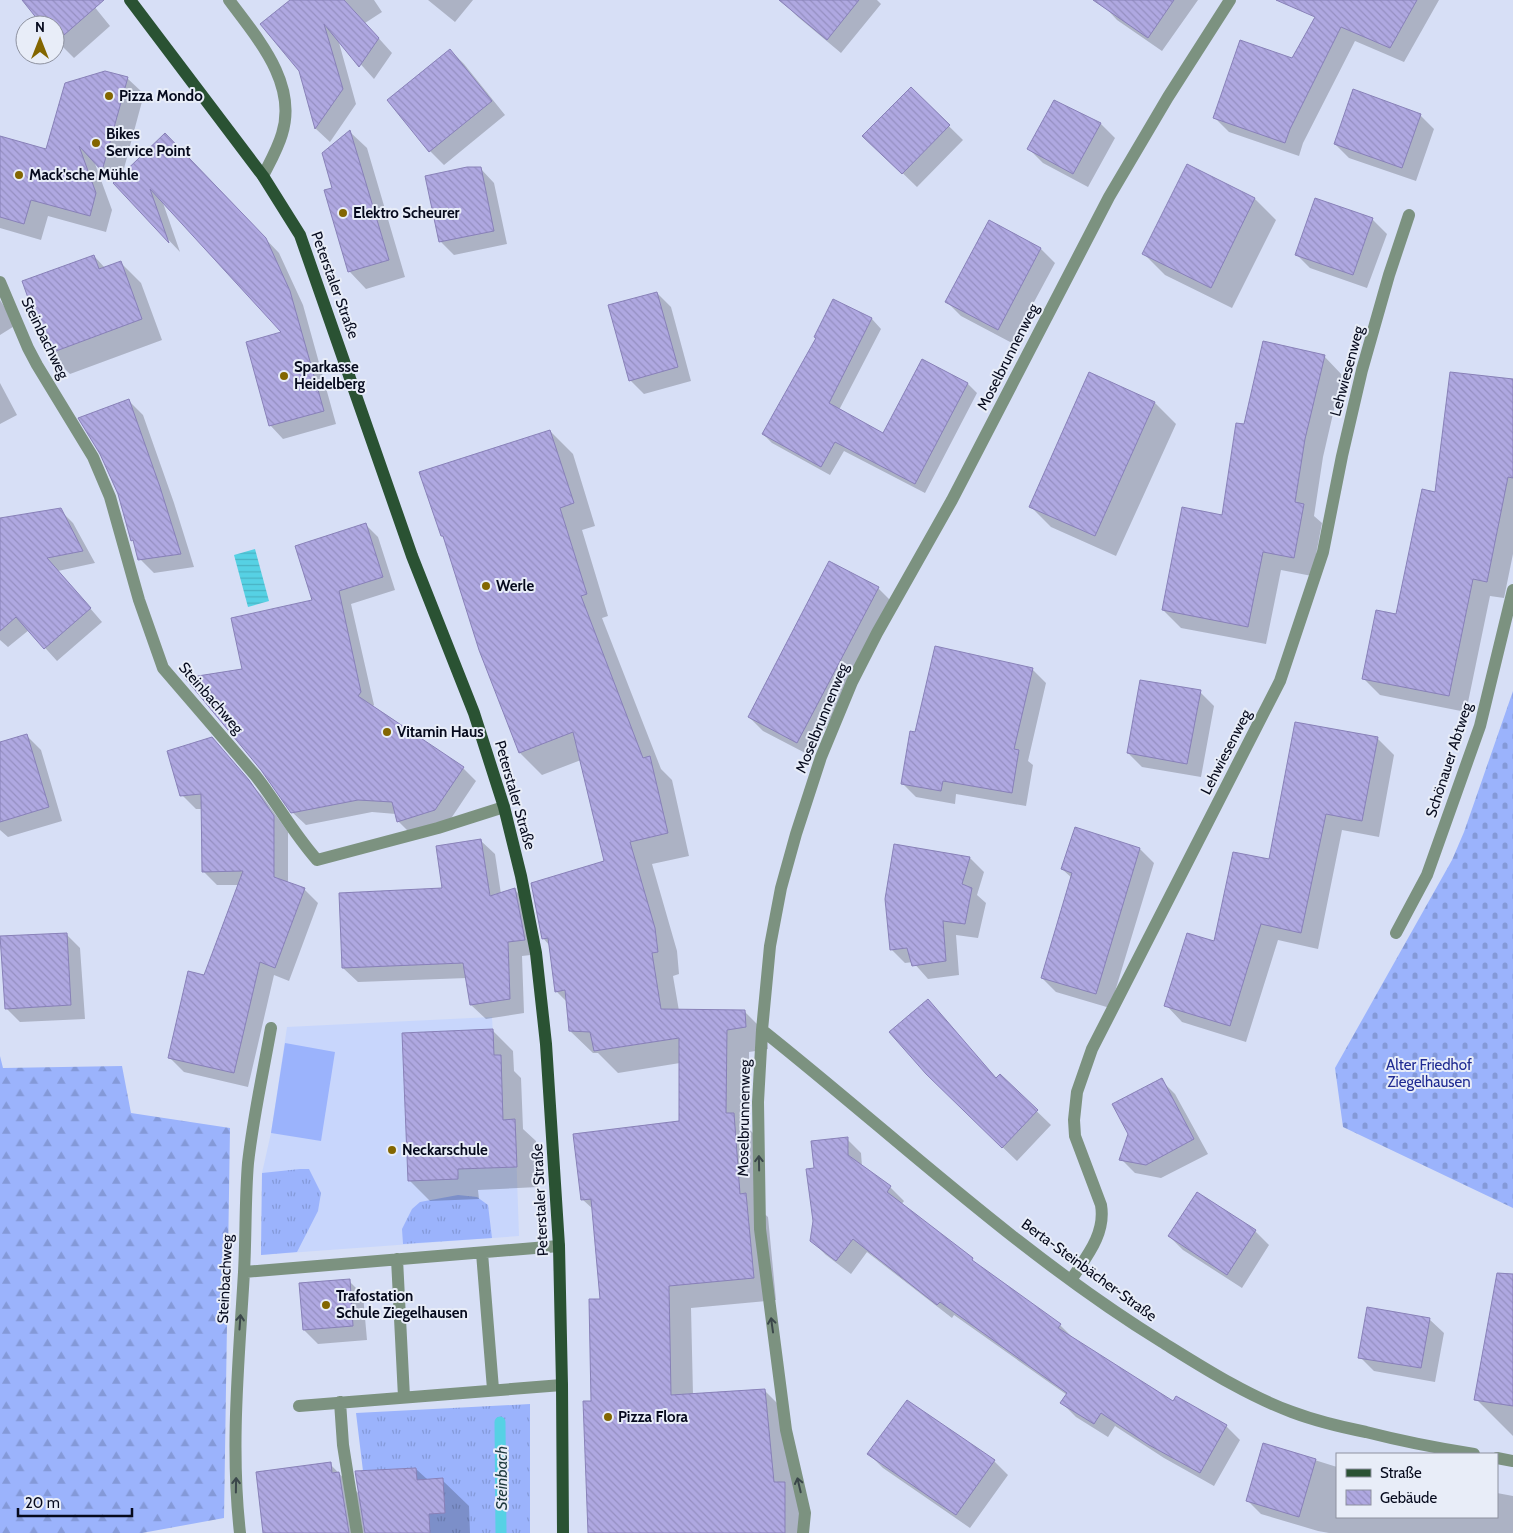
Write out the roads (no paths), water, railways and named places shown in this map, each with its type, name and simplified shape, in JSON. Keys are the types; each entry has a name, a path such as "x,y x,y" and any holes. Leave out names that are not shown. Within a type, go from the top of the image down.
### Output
{"main road":[{"name":"Peterstaler Straße","path":"130,0 263,176 300,235 409,547 474,713 504,807 521,876 538,962 546,1044 559,1246 563,1533"}],"street":[{"path":"228,0 259,42 278,73 285,94 286,114 282,134 263,176"},
{"name":"Moselbrunnenweg","path":"802,1533 805,1513 786,1430 760,1229 758,1094 770,946 781,888 821,756 852,682 877,633 952,500 1109,198 1168,97 1230,0"},
{"name":"Lehwiesenweg","path":"1071,1280 1099,1232 1102,1214 1101,1205 1075,1136 1074,1106 1080,1080 1092,1049 1280,681 1324,552 1342,456 1362,370 1389,275 1409,215"},
{"name":"Steinbachweg","path":"0,282 32,357 93,457 110,497 142,608 163,668 255,775 291,828 317,860 438,828 504,807"},
{"name":"Schönauer Abtweg","path":"1396,933 1427,875 1480,726 1513,590"},
{"name":"Steinbachweg","path":"240,1533 236,1494 237,1361 244,1272 244,1229 248,1160 271,1028"},
{"name":"Berta-Steinbächer-Straße","path":"762,1030 816,1073 897,1143 1071,1280 1114,1312 1224,1380 1292,1412 1331,1424 1385,1437 1469,1453"},
{"path":"244,1272 559,1246"},
{"path":"482,1253 493,1389"},
{"path":"397,1259 404,1397"},
{"path":"299,1406 493,1389 562,1385"},
{"path":"340,1402 344,1445 358,1533"},
{"path":"1498,1458 1513,1461"}],"waterway":[{"name":"Steinbach","path":"500,1422 501,1533"}],"place":[{"name":"Pizza Mondo","path":"109,96"},
{"name":"Bikes Service Point","path":"96,143"},
{"name":"Mack'sche Mühle","path":"19,175"},
{"name":"Elektro Scheurer","path":"343,213"},
{"name":"Sparkasse Heidelberg","path":"284,376"},
{"name":"Werle","path":"486,586"},
{"name":"Vitamin Haus","path":"387,732"},
{"name":"Neckarschule","path":"392,1150"},
{"name":"Trafostation Schule Ziegelhausen","path":"326,1305"},
{"name":"Pizza Flora","path":"608,1417"}],"park label":[{"name":"Alter Friedhof Ziegelhausen","path":"1429,1074"}]}
